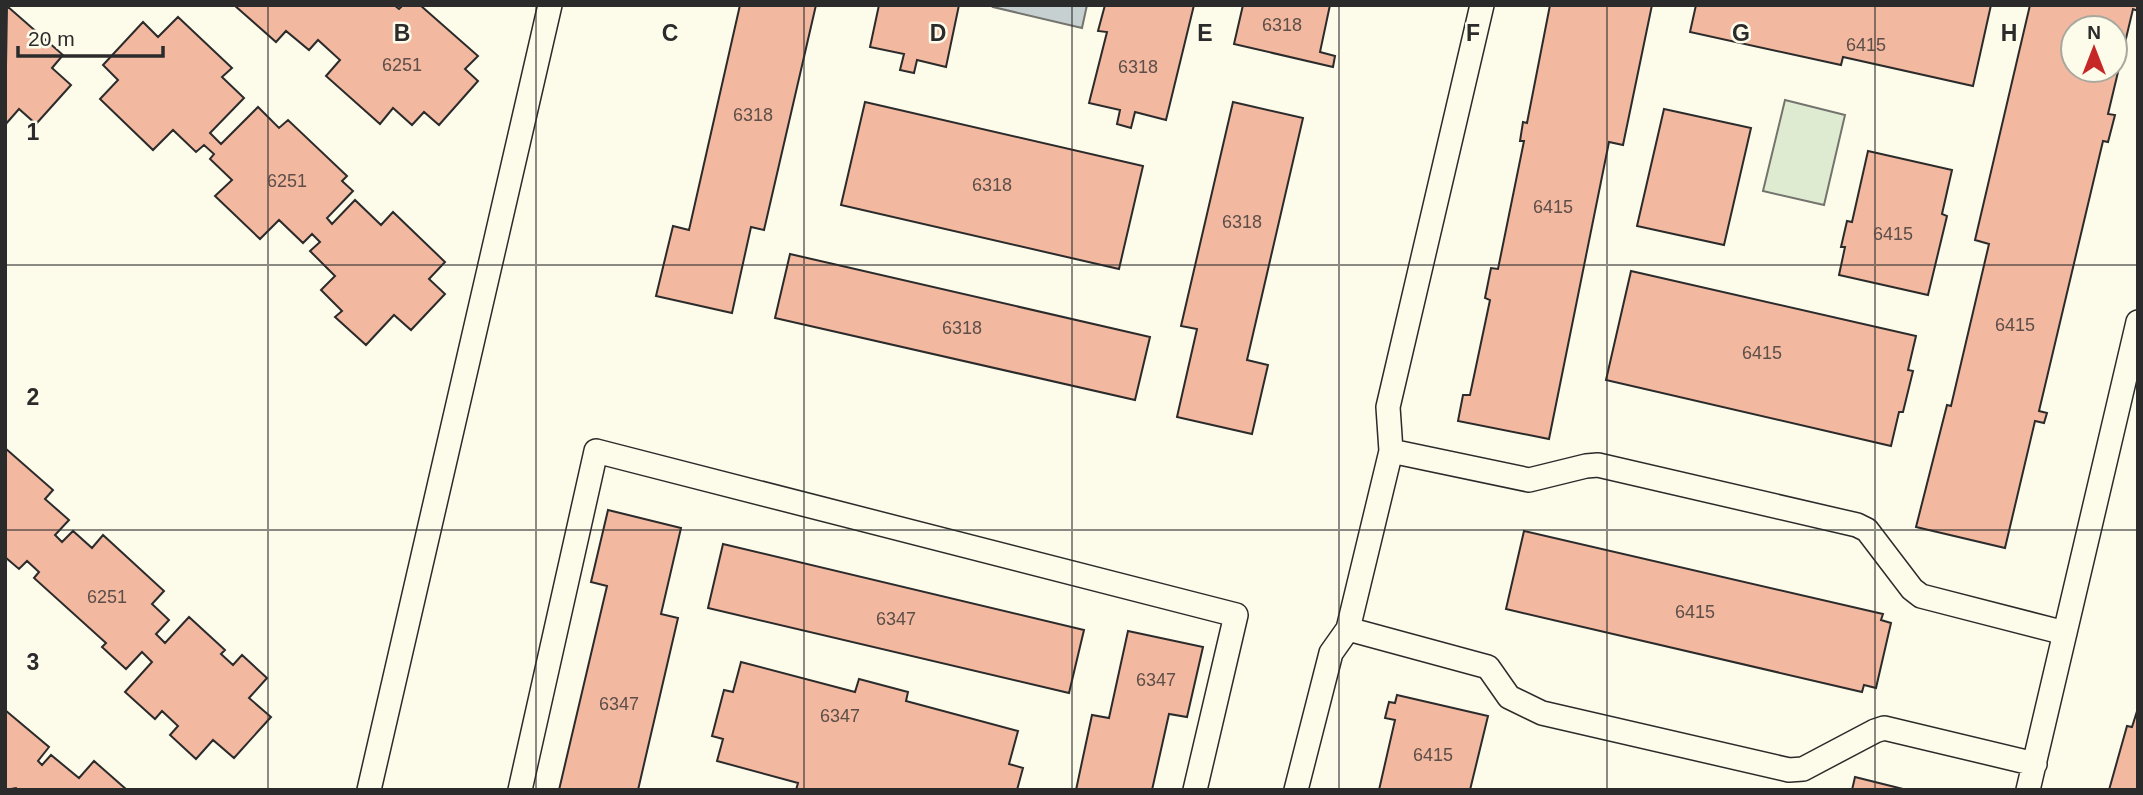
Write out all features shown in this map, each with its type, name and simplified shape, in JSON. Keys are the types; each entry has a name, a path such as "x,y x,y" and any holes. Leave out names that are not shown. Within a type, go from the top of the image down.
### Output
{"lane":[{"path":"369,790 550,5"},
{"path":"1296,790 1331,653 1348,629 1391,450 1388,407 1482,5"},
{"path":"2028,790 2138,322"},
{"path":"520,790 596,450 1236,615 1195,790"},
{"path":"1391,450 1529,480 1598,465 1857,525 1867,530 1921,596 2065,633"},
{"path":"1348,629 1488,667 1509,696 1542,713 1789,770 1803,769 1875,730 1884,728 2035,764"}],"green space":[{"path":"1785,100 1845,115 1824,205 1763,191"}],"shaded area":[{"path":"1087,5 1082,28 993,7"}],"building":[{"path":"234,5 394,5 399,9 403,5 420,5 478,56 465,69 478,81 439,125 424,112 412,125 393,108 380,124 326,76 340,60 318,40 309,50 286,31 276,42"},
{"path":"740,5 816,5 764,230 751,227 732,313 656,296 673,226 689,230"},
{"path":"879,5 959,5 946,67 917,60 914,73 900,70 904,54 870,47"},
{"path":"1105,5 1194,5 1166,120 1135,112 1131,128 1117,124 1120,110 1089,103 1107,32 1098,31"},
{"path":"1243,5 1330,5 1320,52 1335,56 1333,67 1234,44"},
{"path":"1550,5 1652,5 1623,145 1609,142 1549,439 1458,421 1463,395 1470,395 1490,300 1485,298 1491,268 1498,269 1524,141 1520,141 1523,122 1527,123"},
{"path":"1696,5 1991,5 1973,86 1843,57 1841,65 1690,32"},
{"path":"2030,5 2138,5 2138,11 2133,9 2129,26 2129,14 2059,14 2059,84 2115,84 2108,114 2115,115 2108,142 2103,141 2039,411 2047,413 2044,423 2035,421 2005,548 1916,527 1947,405 1951,406 1989,244 1975,240"},
{"path":"7,6 63,55 52,68 71,85 36,124 19,109 5,125"},
{"path":"178,17 232,68 222,77 244,98 210,133 221,144 258,107 279,128 288,120 347,176 342,181 353,191 327,218 332,224 355,200 381,225 393,212 445,262 429,279 445,294 411,330 394,315 366,345 335,317 342,311 321,290 335,276 310,251 320,242 312,234 303,243 279,220 260,239 215,196 232,180 210,159 214,154 204,145 196,152 173,130 153,150 100,99 118,80 103,65 143,22 158,37"},
{"path":"865,102 1143,166 1119,269 841,205"},
{"path":"1233,102 1303,118 1247,360 1268,365 1252,434 1177,417 1197,329 1181,326"},
{"path":"1664,109 1751,128 1724,245 1637,226"},
{"path":"1868,151 1952,170 1942,214 1947,216 1928,295 1839,275 1845,247 1841,247 1847,221 1852,222"},
{"path":"790,254 1150,337 1135,400 775,318"},
{"path":"1631,271 1916,336 1908,370 1913,371 1891,446 1606,380"},
{"path":"5,448 53,490 45,499 69,520 55,535 62,542 73,531 92,548 103,535 164,591 152,604 169,620 156,634 165,643 189,617 225,650 221,654 233,665 242,655 267,678 249,698 271,717 234,758 213,740 196,759 170,735 178,726 162,711 155,719 125,692 152,662 142,652 126,669 102,647 106,643 34,578 39,572 27,561 19,569 5,557"},
{"path":"608,510 681,528 661,614 678,618 638,790 559,790 607,586 591,582"},
{"path":"1524,531 1883,614 1881,620 1891,623 1876,688 1864,685 1862,692 1506,609"},
{"path":"723,544 1084,630 1069,693 708,608"},
{"path":"1128,631 1203,647 1187,717 1169,714 1152,790 1076,790 1092,715 1109,718"},
{"path":"741,662 855,692 859,679 908,692 906,701 1018,731 1009,764 1023,768 1017,790 796,790 798,783 717,761 723,739 712,736 724,690 733,692"},
{"path":"1397,695 1488,716 1470,790 1379,790 1395,720 1385,718 1389,702 1395,703"},
{"path":"2138,708 2138,790 2109,790 2127,726 2132,727"},
{"path":"5,710 49,747 38,761 42,765 51,755 79,778 94,761 127,790 5,790"},
{"path":"1855,777 1907,790 1852,790"}]}
